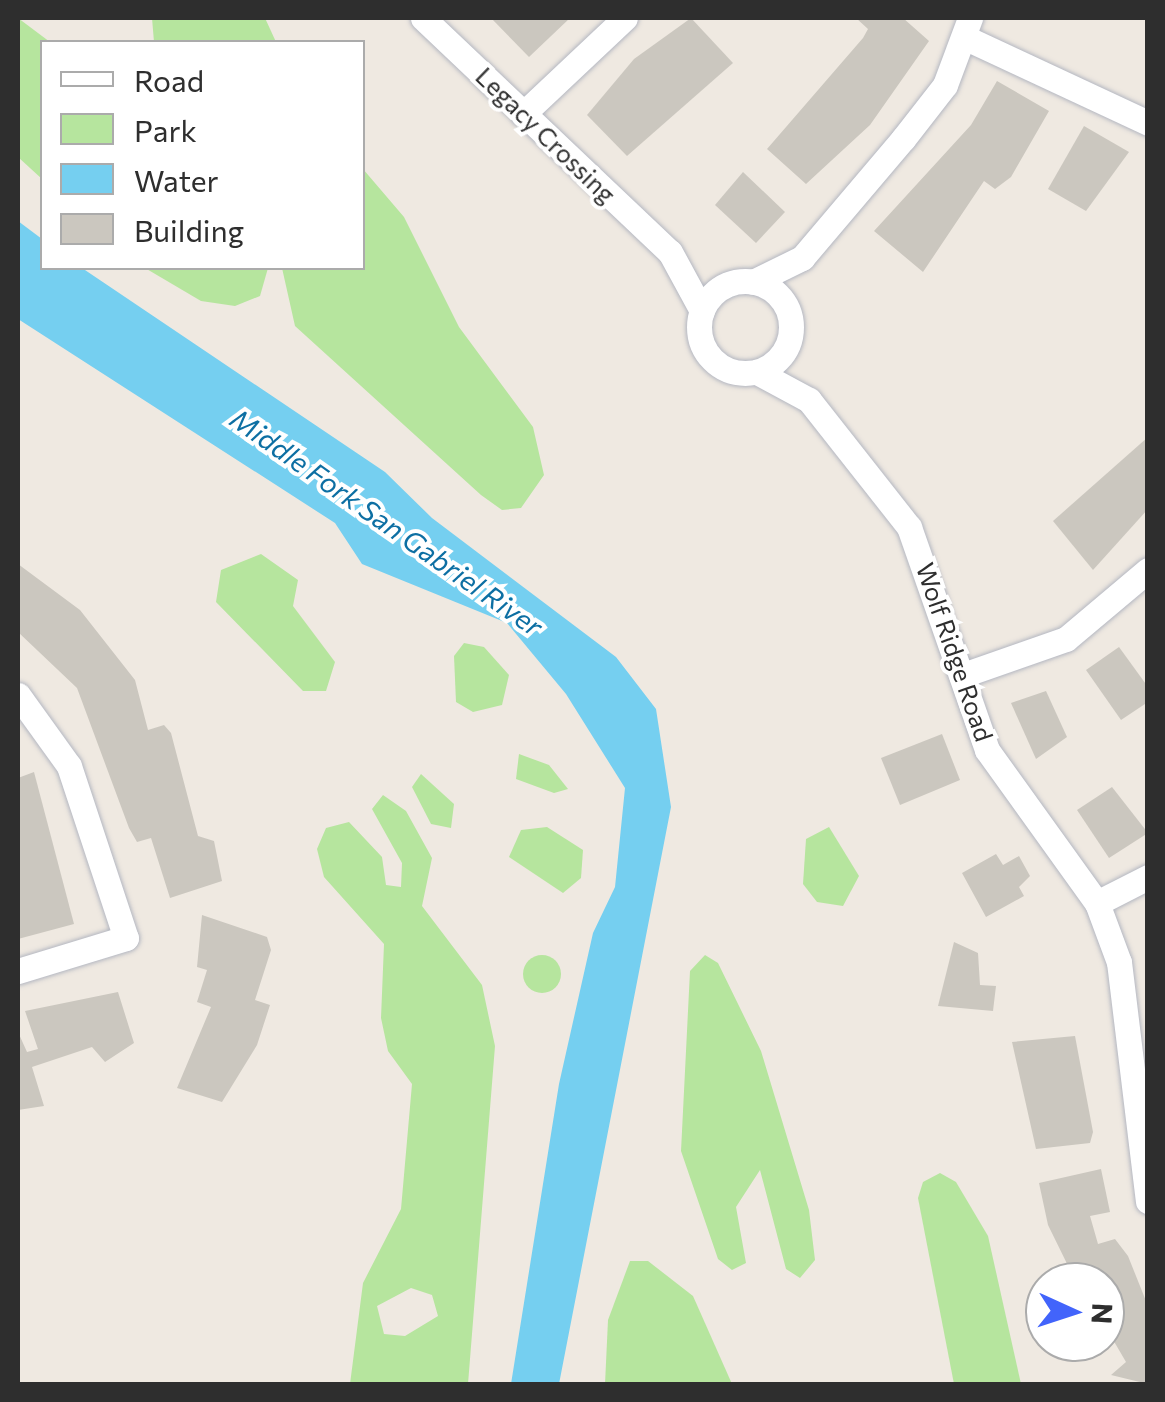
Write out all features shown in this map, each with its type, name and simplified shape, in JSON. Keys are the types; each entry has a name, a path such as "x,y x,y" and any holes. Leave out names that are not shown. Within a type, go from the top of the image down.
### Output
{"street":[{"name":"Legacy Crossing","path":"423,18 670,252 702,311 707,354 732,372 756,372"},
{"path":"523,114 626,18"},
{"path":"809,400 789,342 786,305 802,258 945,85 968,28 1148,123"},
{"name":"Legacy Crossing","path":"670,252 744,282 786,305"},
{"path":"702,311 744,282 802,258"},
{"path":"756,372 789,342"},
{"name":"Wolf Ridge Road","path":"756,372 809,400 909,527 987,750 1098,903 1119,962 1148,1201"},
{"path":"963,674 1066,639 1148,570"},
{"path":"18,695 69,766 126,938 18,970"},
{"path":"1098,903 1148,877"}],"green space":[{"path":"18,18 47,40 40,40 40,177 18,157"},
{"path":"152,18 265,18 275,40 154,40"},
{"path":"365,171 404,217 459,327 533,427 544,475 521,508 502,510 295,326 282,270 365,270"},
{"path":"148,270 267,270 260,296 235,306 201,301"},
{"path":"261,554 298,580 293,606 335,662 326,691 303,691 216,602 221,570"},
{"path":"464,643 484,647 509,675 502,705 473,712 456,702 454,656"},
{"path":"519,754 549,765 568,789 554,793 516,779"},
{"path":"421,774 454,804 451,828 431,824 412,787"},
{"path":"383,795 406,811 432,858 422,906 482,985 495,1046 468,1384 350,1384 363,1283 401,1209 412,1084 388,1051 381,1018 384,944 324,877 317,849 326,828 349,822 382,857 386,885 401,887 402,863 372,809","holes":["411,1288 432,1295 438,1316 405,1336 384,1334 377,1306"]},
{"path":"547,827 583,850 581,878 563,893 509,857 521,830"},
{"path":"829,827 859,876 843,906 817,902 803,884 806,839"},
{"path":"542,955 555,961 561,974 555,987 542,993 529,987 523,974 529,961"},
{"path":"705,955 718,963 761,1051 809,1210 815,1260 800,1278 786,1269 760,1170 736,1207 746,1263 732,1270 718,1259 681,1151 690,971"},
{"path":"940,1173 956,1182 988,1236 1021,1384 954,1384 918,1198 923,1182"},
{"path":"630,1261 648,1261 693,1296 732,1384 605,1384 608,1320"}],"water":[{"name":"Middle Fork San Gabriel River","path":"18,221 40,238 40,270 85,270 385,472 432,518 616,657 656,709 671,807 559,1384 511,1384 559,1084 593,933 615,887 625,788 566,694 507,623 362,564 335,523 18,319"}],"building":[{"path":"491,18 570,18 529,57"},
{"path":"691,18 733,63 627,156 587,115 634,59"},
{"path":"856,18 903,18 929,41 870,125 806,184 767,149 863,38 868,29"},
{"path":"997,81 1049,111 1011,177 995,189 984,181 923,272 874,231 971,125"},
{"path":"1084,126 1129,152 1086,211 1048,189"},
{"path":"743,172 785,212 756,243 715,205"},
{"path":"1148,437 1148,509 1093,570 1053,521"},
{"path":"18,564 80,610 135,680 148,730 164,725 171,733 198,836 214,841 222,881 170,898 151,838 137,842 129,828 77,688 18,632"},
{"path":"1119,647 1148,687 1148,702 1121,720 1086,670"},
{"path":"1046,691 1067,737 1036,759 1011,703"},
{"path":"942,734 960,780 900,805 881,758"},
{"path":"34,772 74,924 18,939 18,778"},
{"path":"1112,787 1148,833 1109,858 1077,810"},
{"path":"996,854 1003,865 1019,856 1030,876 1019,887 1024,896 986,917 962,873"},
{"path":"202,915 267,937 271,950 255,1000 270,1005 257,1045 222,1102 177,1088 211,1007 197,1002 207,970 197,967"},
{"path":"954,942 978,953 980,985 996,986 993,1011 938,1006"},
{"path":"118,992 134,1043 105,1062 92,1047 32,1067 44,1106 18,1110 18,1032 27,1052 38,1049 25,1011"},
{"path":"1075,1036 1093,1132 1090,1143 1036,1149 1012,1042"},
{"path":"1101,1169 1110,1212 1090,1216 1098,1244 1115,1239 1128,1256 1148,1306 1148,1384 1111,1375 1126,1362 1125,1262 1066,1262 1048,1225 1039,1183"}]}
